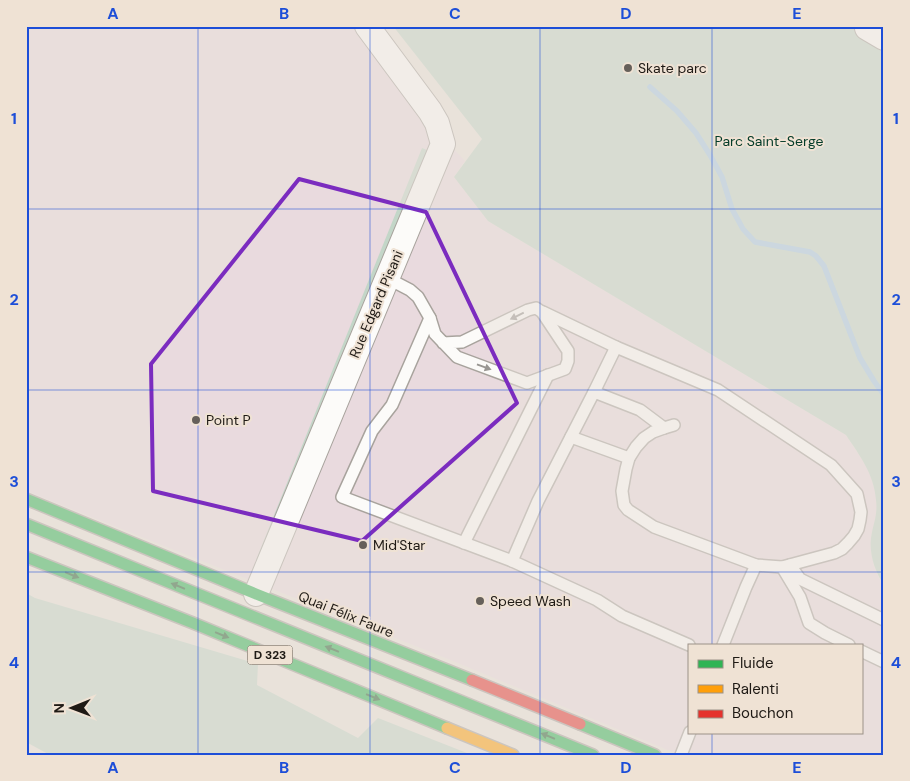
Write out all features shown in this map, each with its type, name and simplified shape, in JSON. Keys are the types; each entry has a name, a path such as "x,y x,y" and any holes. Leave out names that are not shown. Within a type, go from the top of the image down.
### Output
{"main road":[{"name":"Quai Félix Faure","path":"26,499 656,755"},
{"name":"D 323","path":"26,524 593,755"},
{"name":"D 323","path":"26,557 193,623 513,755"}],"street":[{"name":"Rue Edgard Pisani","path":"256,594 443,144 437,123 430,111 366,26"}],"lane":[{"path":"387,278 410,290 418,297 430,318 434,334 456,357 527,383 565,369 568,361 568,350 542,312"},
{"path":"443,343 462,342 528,310 536,308 616,348 718,390 831,465 857,494 860,503 858,529 842,549 834,553 786,566 756,565 654,527 628,510 624,505 622,491 629,458 636,447 653,432 669,427 640,410 594,392"},
{"path":"430,318 392,405 372,431 342,497 512,561 596,600 622,616 688,645"},
{"path":"512,561 538,500 616,348"},
{"path":"464,543 548,375"},
{"path":"571,437 629,458"},
{"path":"723,644 756,565"},
{"path":"786,566 800,579 884,620"},
{"path":"786,566 809,623 847,644"},
{"path":"862,651 884,662"},
{"path":"681,755 689,734"}],"highlighted area":[{"path":"299,179 426,212 517,403 362,541 153,491 151,364"}],"shaded area":[{"path":"26,26 358,26 444,139 465,161 454,177 488,221 846,435 867,467 877,501 877,513 871,538 871,552 874,566 884,585 884,755 684,755 670,751 453,661 26,491"}],"green space":[{"name":"Parc Saint-Serge","path":"393,26 868,26 884,45 884,585 875,569 871,550 876,510 875,491 866,466 846,435 488,221 454,177 482,139"},
{"path":"422,148 427,150 261,563 256,560"},
{"path":"26,593 35,598 258,664 257,685 358,738 378,718 472,755 50,755 26,742"}],"waterway":[{"path":"650,87 677,111 696,133 722,177 732,209 743,229 755,242 810,252 824,266 860,358 884,395"}],"traffic: fast":[{"path":"26,499 256,594 472,680"},
{"path":"26,524 593,755"},
{"path":"26,557 193,623 447,728"},
{"path":"580,724 655,755"}],"traffic: slow":[{"path":"447,728 513,755"}],"traffic: jam":[{"path":"472,680 580,724"}],"place":[{"name":"Skate parc","path":"628,68"},
{"name":"Point P","path":"196,420"},
{"name":"Mid'Star","path":"363,545"},
{"name":"Speed Wash","path":"480,601"}]}
